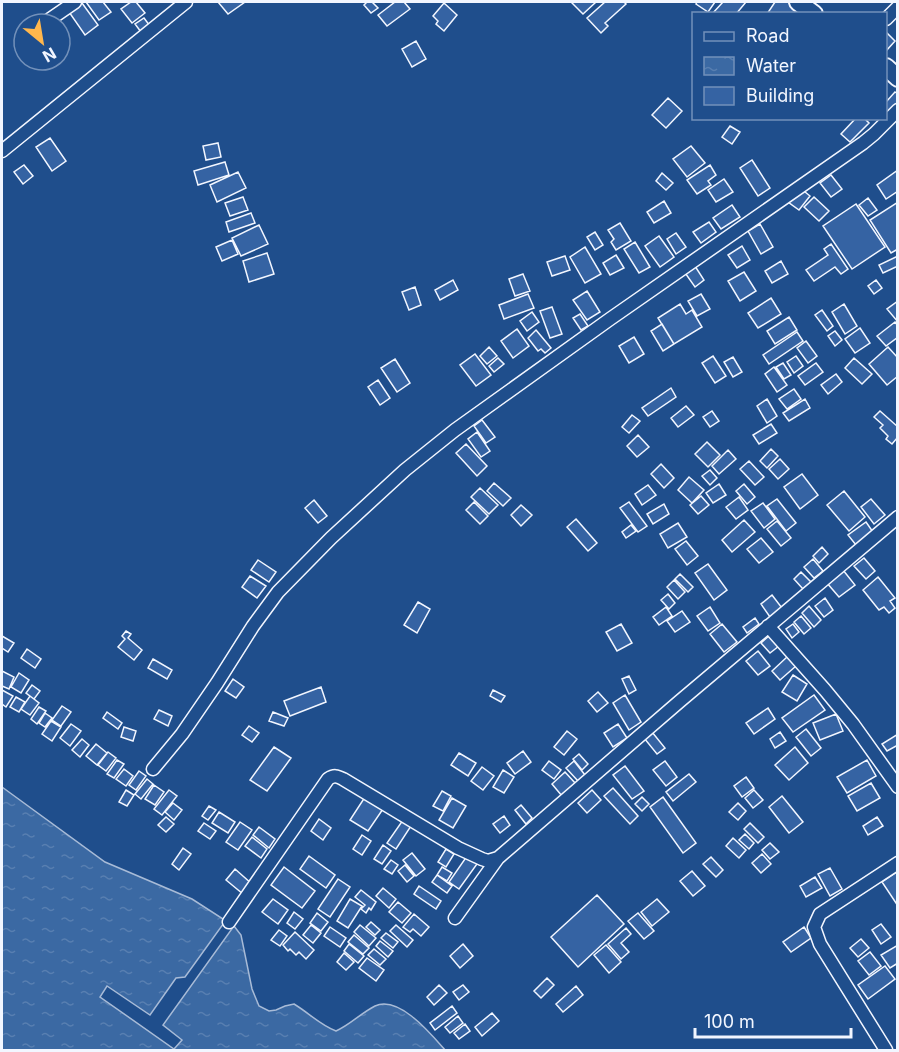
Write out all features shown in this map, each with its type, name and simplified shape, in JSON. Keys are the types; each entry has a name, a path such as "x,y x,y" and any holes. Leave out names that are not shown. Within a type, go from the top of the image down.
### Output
{"highway":[{"path":"798,2 811,12"}],"street":[{"path":"60,12 75,2"},
{"path":"2,151 186,2"},
{"path":"153,769 182,734 278,592 405,470 445,437 610,319 863,143 897,110"},
{"path":"229,922 328,779 333,776 344,779 458,848 488,861 498,858 897,517"},
{"path":"768,626 846,716 897,787"},
{"path":"455,918 498,858"},
{"path":"886,1050 820,945 814,927 820,915 897,863"}],"water":[{"path":"2,787 105,862 192,899 234,926 241,935 252,989 259,1006 269,1011 294,1004 336,1031 375,1006 384,1004 394,1006 414,1018 445,1050 2,1050"}],"pier":[{"path":"226,920 234,926 163,1025 182,1040 174,1049 100,997 107,986 150,1015 176,978 185,977"}],"building":[{"path":"86,2 103,2 111,12 99,20"},
{"path":"131,2 136,2 145,13 132,23 121,9"},
{"path":"218,2 245,2 228,14"},
{"path":"372,2 378,8 371,13 364,5"},
{"path":"395,2 404,2 410,9 387,26 378,15"},
{"path":"596,2 583,14 572,3"},
{"path":"605,2 624,2 626,4 605,23 608,26 601,33 587,18"},
{"path":"697,2 715,2 708,12 696,4"},
{"path":"723,2 746,2 738,12 714,12"},
{"path":"775,2 788,2 802,11 801,12 768,12"},
{"path":"82,3 98,25 85,35 72,16 72,12 69,12"},
{"path":"444,3 457,15 444,31 436,24 438,21 433,16"},
{"path":"144,18 150,26 141,32 135,24"},
{"path":"887,33 895,41 887,50"},
{"path":"416,41 426,59 412,67 402,49"},
{"path":"895,92 898,94 898,104 889,114 887,112 887,101"},
{"path":"668,98 682,111 666,128 652,115"},
{"path":"854,120 866,120 869,123 850,142 841,134"},
{"path":"730,126 740,132 732,144 722,137"},
{"path":"50,138 66,161 52,171 36,147"},
{"path":"218,143 221,157 206,160 203,146"},
{"path":"691,146 705,163 687,177 673,159"},
{"path":"752,160 770,188 758,196 740,168"},
{"path":"225,162 229,175 198,185 194,171"},
{"path":"24,165 33,176 23,184 14,172"},
{"path":"710,165 716,175 708,181 711,185 697,194 687,180"},
{"path":"898,170 898,191 886,199 877,185"},
{"path":"238,172 246,188 217,202 210,185"},
{"path":"662,173 673,183 666,190 656,181"},
{"path":"831,175 842,189 831,197 820,183"},
{"path":"724,179 733,192 716,202 708,190"},
{"path":"799,187 810,196 799,210 788,202"},
{"path":"243,197 248,210 230,216 225,203"},
{"path":"814,197 829,211 819,221 804,207"},
{"path":"868,198 877,210 868,216 859,205"},
{"path":"664,201 671,213 654,223 647,212"},
{"path":"898,202 898,249 891,253 870,220"},
{"path":"856,204 885,247 852,269 823,226"},
{"path":"732,205 740,217 721,229 713,218"},
{"path":"251,213 255,223 229,232 226,222"},
{"path":"709,222 716,232 701,243 693,232"},
{"path":"620,223 631,241 616,250 611,242 614,239 608,230"},
{"path":"760,224 773,247 761,254 748,231"},
{"path":"259,225 268,244 241,256 232,238"},
{"path":"595,232 603,245 595,250 587,237"},
{"path":"676,233 686,247 676,254 667,239"},
{"path":"659,236 674,257 660,267 645,246"},
{"path":"232,240 238,254 222,261 216,247"},
{"path":"635,242 650,267 639,273 624,249"},
{"path":"831,244 848,269 841,274 835,267 814,281 806,270 828,255 824,249"},
{"path":"742,246 750,260 737,268 728,255"},
{"path":"585,247 601,274 585,283 570,257"},
{"path":"267,253 274,274 249,282 243,261"},
{"path":"616,255 624,268 610,275 603,263"},
{"path":"565,256 570,270 552,276 547,262"},
{"path":"898,256 898,266 883,273 879,265"},
{"path":"781,261 788,274 772,283 765,271"},
{"path":"693,263 704,280 695,287 683,270"},
{"path":"744,272 756,291 740,301 728,281"},
{"path":"523,274 530,291 515,296 509,279"},
{"path":"453,280 458,290 440,300 435,290"},
{"path":"876,280 882,288 874,294 868,286"},
{"path":"415,287 421,305 409,310 402,292"},
{"path":"587,291 600,312 587,320 573,300"},
{"path":"528,294 534,308 504,319 499,305"},
{"path":"701,294 710,309 697,316 688,301"},
{"path":"771,298 781,314 758,328 748,313"},
{"path":"898,301 898,322 887,309"},
{"path":"680,304 686,314 692,310 702,327 674,344 658,318"},
{"path":"844,304 857,326 845,334 832,312"},
{"path":"552,307 562,334 550,338 540,311"},
{"path":"822,310 833,326 827,331 815,315"},
{"path":"532,312 539,322 527,331 520,321"},
{"path":"580,314 588,326 581,330 573,318"},
{"path":"789,317 797,330 775,344 767,331"},
{"path":"895,322 898,326 898,337 886,346 877,336"},
{"path":"662,324 674,344 663,351 651,331"},
{"path":"860,328 870,343 855,353 845,339"},
{"path":"517,329 529,346 513,358 501,341"},
{"path":"536,330 551,348 545,353 541,349 538,351 528,338"},
{"path":"835,331 842,340 835,346 828,336"},
{"path":"797,332 803,341 769,364 763,355"},
{"path":"634,337 644,354 629,363 619,346"},
{"path":"806,341 817,356 808,363 797,348"},
{"path":"489,347 497,356 487,364 480,356"},
{"path":"888,347 898,358 898,376 887,385 869,364"},
{"path":"475,354 491,375 476,386 460,365"},
{"path":"713,356 726,376 715,383 702,363"},
{"path":"796,356 803,366 794,373 787,362"},
{"path":"733,357 742,372 733,377 724,362"},
{"path":"498,358 504,364 494,372 489,366"},
{"path":"854,358 872,374 862,384 845,368"},
{"path":"395,359 410,383 397,392 381,368"},
{"path":"783,363 791,375 784,379 776,367"},
{"path":"816,363 823,372 805,385 798,376"},
{"path":"774,367 787,385 777,392 765,374"},
{"path":"836,374 842,382 828,394 821,385"},
{"path":"378,380 390,398 380,405 368,387"},
{"path":"671,388 676,397 648,416 642,408"},
{"path":"794,389 801,399 787,409 779,399"},
{"path":"767,399 777,416 767,423 757,406"},
{"path":"805,399 810,408 789,421 783,413"},
{"path":"686,406 694,415 678,427 671,418"},
{"path":"712,411 719,421 710,427 703,417"},
{"path":"880,411 898,427 898,439 892,444 880,428 883,425 874,417"},
{"path":"632,415 640,421 629,433 622,427"},
{"path":"482,420 495,437 486,443 474,426"},
{"path":"771,424 777,433 759,444 753,435"},
{"path":"477,432 490,451 481,457 468,439"},
{"path":"638,435 649,447 637,457 627,446"},
{"path":"707,442 720,455 708,467 695,454"},
{"path":"466,444 487,466 477,476 456,453"},
{"path":"771,449 778,456 767,468 760,461"},
{"path":"728,450 736,459 719,474 712,466"},
{"path":"780,459 789,469 778,479 769,469"},
{"path":"749,461 764,477 755,485 740,469"},
{"path":"661,464 674,478 664,488 651,474"},
{"path":"710,470 717,478 710,485 702,476"},
{"path":"802,474 818,495 800,509 784,487"},
{"path":"689,477 704,490 692,503 678,490"},
{"path":"494,483 511,498 503,506 487,491"},
{"path":"719,484 726,495 713,503 706,493"},
{"path":"744,484 755,497 747,504 736,491"},
{"path":"648,485 656,495 642,505 635,494"},
{"path":"480,488 498,505 489,514 471,497"},
{"path":"844,491 865,517 849,531 827,505"},
{"path":"701,496 709,505 698,514 690,505"},
{"path":"739,497 748,510 736,519 726,507"},
{"path":"777,499 796,523 786,531 767,506"},
{"path":"871,499 885,515 874,524 861,507"},
{"path":"314,500 327,516 318,523 305,508"},
{"path":"474,502 488,516 480,524 466,510"},
{"path":"629,502 647,526 638,532 620,508"},
{"path":"763,503 775,519 764,528 751,511"},
{"path":"664,504 669,514 653,524 647,514"},
{"path":"521,505 532,515 521,526 511,515"},
{"path":"576,519 597,543 588,551 567,527"},
{"path":"744,520 755,532 732,552 722,540"},
{"path":"777,521 791,538 781,546 767,529"},
{"path":"866,522 873,532 856,545 848,535"},
{"path":"678,523 687,537 668,548 660,534"},
{"path":"631,525 636,531 626,538 622,532"},
{"path":"761,538 773,552 759,563 747,549"},
{"path":"686,541 698,556 687,565 675,549"},
{"path":"822,547 828,554 819,563 813,556"},
{"path":"864,558 875,571 866,579 854,566"},
{"path":"813,559 823,571 814,578 804,567"},
{"path":"258,560 276,572 269,582 251,570"},
{"path":"708,564 727,590 714,600 695,573"},
{"path":"843,570 855,585 839,597 827,583"},
{"path":"801,572 811,582 803,589 794,579"},
{"path":"680,574 693,587 688,592 675,579"},
{"path":"250,576 266,586 257,598 242,587"},
{"path":"878,577 895,598 890,601 895,608 889,613 884,607 879,610 863,590"},
{"path":"674,580 685,592 678,599 667,587"},
{"path":"668,594 675,603 669,609 661,600"},
{"path":"772,595 782,608 770,617 761,604"},
{"path":"825,598 833,610 824,617 815,606"},
{"path":"418,602 430,609 417,633 404,625"},
{"path":"809,606 821,620 814,627 802,613"},
{"path":"666,607 672,616 659,625 653,617"},
{"path":"710,607 720,623 708,631 697,616"},
{"path":"682,611 690,622 675,632 667,621"},
{"path":"801,616 811,628 804,634 794,622"},
{"path":"755,618 759,624 747,633 743,627"},
{"path":"621,624 632,643 617,651 606,632"},
{"path":"722,624 737,642 724,652 710,634"},
{"path":"793,624 799,632 792,638 786,629"},
{"path":"126,631 131,634 128,638 142,650 134,660 118,647 125,639 122,636"},
{"path":"770,635 779,646 770,653 761,643"},
{"path":"2,636 14,643 8,652 2,648"},
{"path":"27,649 41,659 35,668 21,658"},
{"path":"758,651 770,666 758,675 746,661"},
{"path":"788,656 796,666 780,680 772,671"},
{"path":"153,659 172,670 167,679 148,668"},
{"path":"2,671 14,677 9,689 2,686"},
{"path":"19,673 29,680 21,693 11,687"},
{"path":"793,675 807,684 797,701 782,692"},
{"path":"629,676 636,690 629,694 622,679"},
{"path":"233,679 244,687 236,698 225,691"},
{"path":"32,685 40,691 34,699 26,693"},
{"path":"321,687 326,702 290,716 284,701"},
{"path":"2,690 13,696 6,707 2,704"},
{"path":"493,690 505,696 501,702 490,696"},
{"path":"598,692 608,703 597,712 588,701"},
{"path":"625,695 641,722 629,730 613,703"},
{"path":"814,695 825,710 793,732 782,718"},
{"path":"30,696 39,703 30,715 21,709"},
{"path":"16,697 25,702 19,712 10,707"},
{"path":"62,706 71,712 61,726 52,720"},
{"path":"39,707 46,711 37,724 31,719"},
{"path":"768,708 775,719 754,734 746,723"},
{"path":"159,710 172,716 168,726 154,719"},
{"path":"107,712 122,723 118,729 103,718"},
{"path":"273,712 288,718 284,726 269,721"},
{"path":"45,713 52,718 45,727 39,723"},
{"path":"836,714 843,731 820,740 813,723"},
{"path":"51,721 61,727 52,741 42,734"},
{"path":"71,724 81,731 70,746 60,738"},
{"path":"618,724 627,738 613,747 604,733"},
{"path":"249,726 259,733 252,742 242,735"},
{"path":"124,727 136,731 133,741 121,737"},
{"path":"806,729 821,748 811,756 796,737"},
{"path":"567,731 577,739 564,755 554,747"},
{"path":"652,732 665,748 657,754 644,738"},
{"path":"780,732 786,741 775,748 770,739"},
{"path":"898,734 898,745 887,751 882,744"},
{"path":"82,739 89,745 80,757 72,750"},
{"path":"96,744 107,753 97,765 86,756"},
{"path":"274,747 291,758 267,791 250,780"},
{"path":"795,747 808,763 789,780 775,765"},
{"path":"523,751 531,762 515,774 507,763"},
{"path":"108,752 116,758 106,771 98,765"},
{"path":"459,753 476,763 468,776 451,765"},
{"path":"579,754 588,764 582,770 573,759"},
{"path":"117,760 124,764 114,778 107,774"},
{"path":"867,760 876,776 847,793 837,777"},
{"path":"549,761 561,770 554,779 542,770"},
{"path":"574,761 585,775 578,781 566,768"},
{"path":"665,761 677,777 666,786 653,770"},
{"path":"625,766 644,791 632,799 613,775"},
{"path":"482,767 494,776 483,790 471,781"},
{"path":"124,769 133,776 126,786 116,779"},
{"path":"503,770 514,777 504,793 493,787"},
{"path":"139,771 146,776 136,790 129,785"},
{"path":"565,772 576,784 562,796 552,784"},
{"path":"689,774 696,782 673,801 666,792"},
{"path":"746,777 754,788 742,797 734,786"},
{"path":"147,779 153,784 141,799 135,794"},
{"path":"871,783 880,798 857,811 848,796"},
{"path":"154,785 164,792 155,805 145,799"},
{"path":"613,788 638,816 630,824 604,796"},
{"path":"126,790 134,795 127,806 119,802"},
{"path":"169,790 177,796 162,815 154,809"},
{"path":"592,790 601,800 587,813 578,803"},
{"path":"754,790 763,800 753,808 745,798"},
{"path":"442,791 451,796 443,811 433,806"},
{"path":"782,796 803,822 789,833 769,807"},
{"path":"365,797 383,809 368,831 350,820"},
{"path":"642,797 649,804 642,811 635,804"},
{"path":"663,797 696,843 683,853 650,807"},
{"path":"452,798 466,806 453,828 439,820"},
{"path":"173,803 182,810 174,820 165,812"},
{"path":"738,803 746,811 738,820 729,812"},
{"path":"521,805 532,818 526,824 515,810"},
{"path":"209,806 216,810 208,820 202,816"},
{"path":"219,812 235,822 228,833 212,823"},
{"path":"504,816 510,825 500,833 493,824"},
{"path":"166,817 174,824 166,832 158,825"},
{"path":"877,817 883,826 868,835 863,826"},
{"path":"319,819 331,828 323,840 311,831"},
{"path":"403,820 411,826 396,849 387,843"},
{"path":"240,822 252,830 238,850 226,842"},
{"path":"204,823 216,831 210,839 198,831"},
{"path":"750,823 764,837 758,843 744,829"},
{"path":"259,827 275,839 269,848 253,835"},
{"path":"745,834 754,843 749,849 739,840"},
{"path":"362,835 371,841 362,855 353,849"},
{"path":"252,837 267,849 261,858 245,846"},
{"path":"733,838 746,850 739,858 726,846"},
{"path":"770,843 779,852 770,859 762,850"},
{"path":"383,845 391,851 382,864 374,859"},
{"path":"183,848 191,854 179,870 172,864"},
{"path":"446,849 454,854 446,867 438,862"},
{"path":"412,853 425,869 416,876 403,860"},
{"path":"762,854 771,864 761,873 752,863"},
{"path":"309,856 335,875 326,888 300,869"},
{"path":"467,856 477,864 459,889 449,882"},
{"path":"711,857 723,870 716,877 703,864"},
{"path":"391,860 398,865 392,874 384,869"},
{"path":"405,865 414,876 407,882 398,871"},
{"path":"284,867 315,891 302,908 271,885"},
{"path":"442,867 452,873 447,881 437,875"},
{"path":"830,868 842,889 830,896 818,874"},
{"path":"235,869 252,884 243,894 226,880"},
{"path":"692,871 705,886 693,896 680,881"},
{"path":"898,873 898,906 882,882"},
{"path":"437,875 452,886 447,893 432,882"},
{"path":"815,877 822,888 806,897 800,886"},
{"path":"338,879 350,887 330,917 318,909"},
{"path":"419,886 441,901 436,909 414,894"},
{"path":"383,888 396,899 389,908 376,896"},
{"path":"361,890 376,902 366,913 361,909 365,905 355,897"},
{"path":"597,895 624,924 578,967 551,937"},
{"path":"273,899 288,910 278,924 262,912"},
{"path":"350,899 362,906 348,928 337,921"},
{"path":"657,899 669,912 652,926 641,912"},
{"path":"398,902 411,913 402,923 389,912"},
{"path":"294,912 303,919 295,929 287,923"},
{"path":"317,913 328,922 321,931 310,923"},
{"path":"638,913 654,931 644,939 628,921"},
{"path":"414,914 429,927 421,936 413,929 410,932 403,927"},
{"path":"371,922 380,930 375,935 366,927"},
{"path":"881,924 891,937 881,944 872,930"},
{"path":"311,925 321,933 313,943 303,935"},
{"path":"360,925 376,938 369,946 354,932"},
{"path":"396,925 413,940 407,947 390,931"},
{"path":"330,927 346,938 340,947 324,936"},
{"path":"804,927 811,938 791,952 783,942"},
{"path":"626,928 631,934 621,943 629,952 621,959 608,944"},
{"path":"279,930 287,936 280,946 271,940"},
{"path":"295,932 314,950 306,959 299,952 296,955 290,949 288,951 283,945"},
{"path":"386,933 398,942 393,948 381,938"},
{"path":"354,935 369,948 363,954 348,942"},
{"path":"861,939 869,948 858,957 850,948"},
{"path":"380,941 393,951 388,957 376,946"},
{"path":"349,944 364,956 358,963 344,951"},
{"path":"463,944 473,956 460,968 450,956"},
{"path":"606,945 621,962 609,973 594,955"},
{"path":"898,945 898,963 890,968 881,955"},
{"path":"374,949 386,959 380,965 368,955"},
{"path":"870,952 881,966 869,975 858,961"},
{"path":"344,953 354,962 346,970 337,962"},
{"path":"367,958 384,970 376,981 359,968"},
{"path":"885,966 895,979 868,999 858,985"},
{"path":"547,978 554,985 541,998 534,991"},
{"path":"439,985 447,993 434,1005 427,997"},
{"path":"463,985 469,992 459,1000 453,992"},
{"path":"576,986 583,995 563,1012 556,1004"},
{"path":"452,1006 457,1013 435,1030 430,1023"},
{"path":"492,1013 499,1021 482,1036 475,1027"},
{"path":"458,1016 463,1023 450,1033 445,1027"},
{"path":"465,1024 470,1031 459,1039 454,1033"}]}
